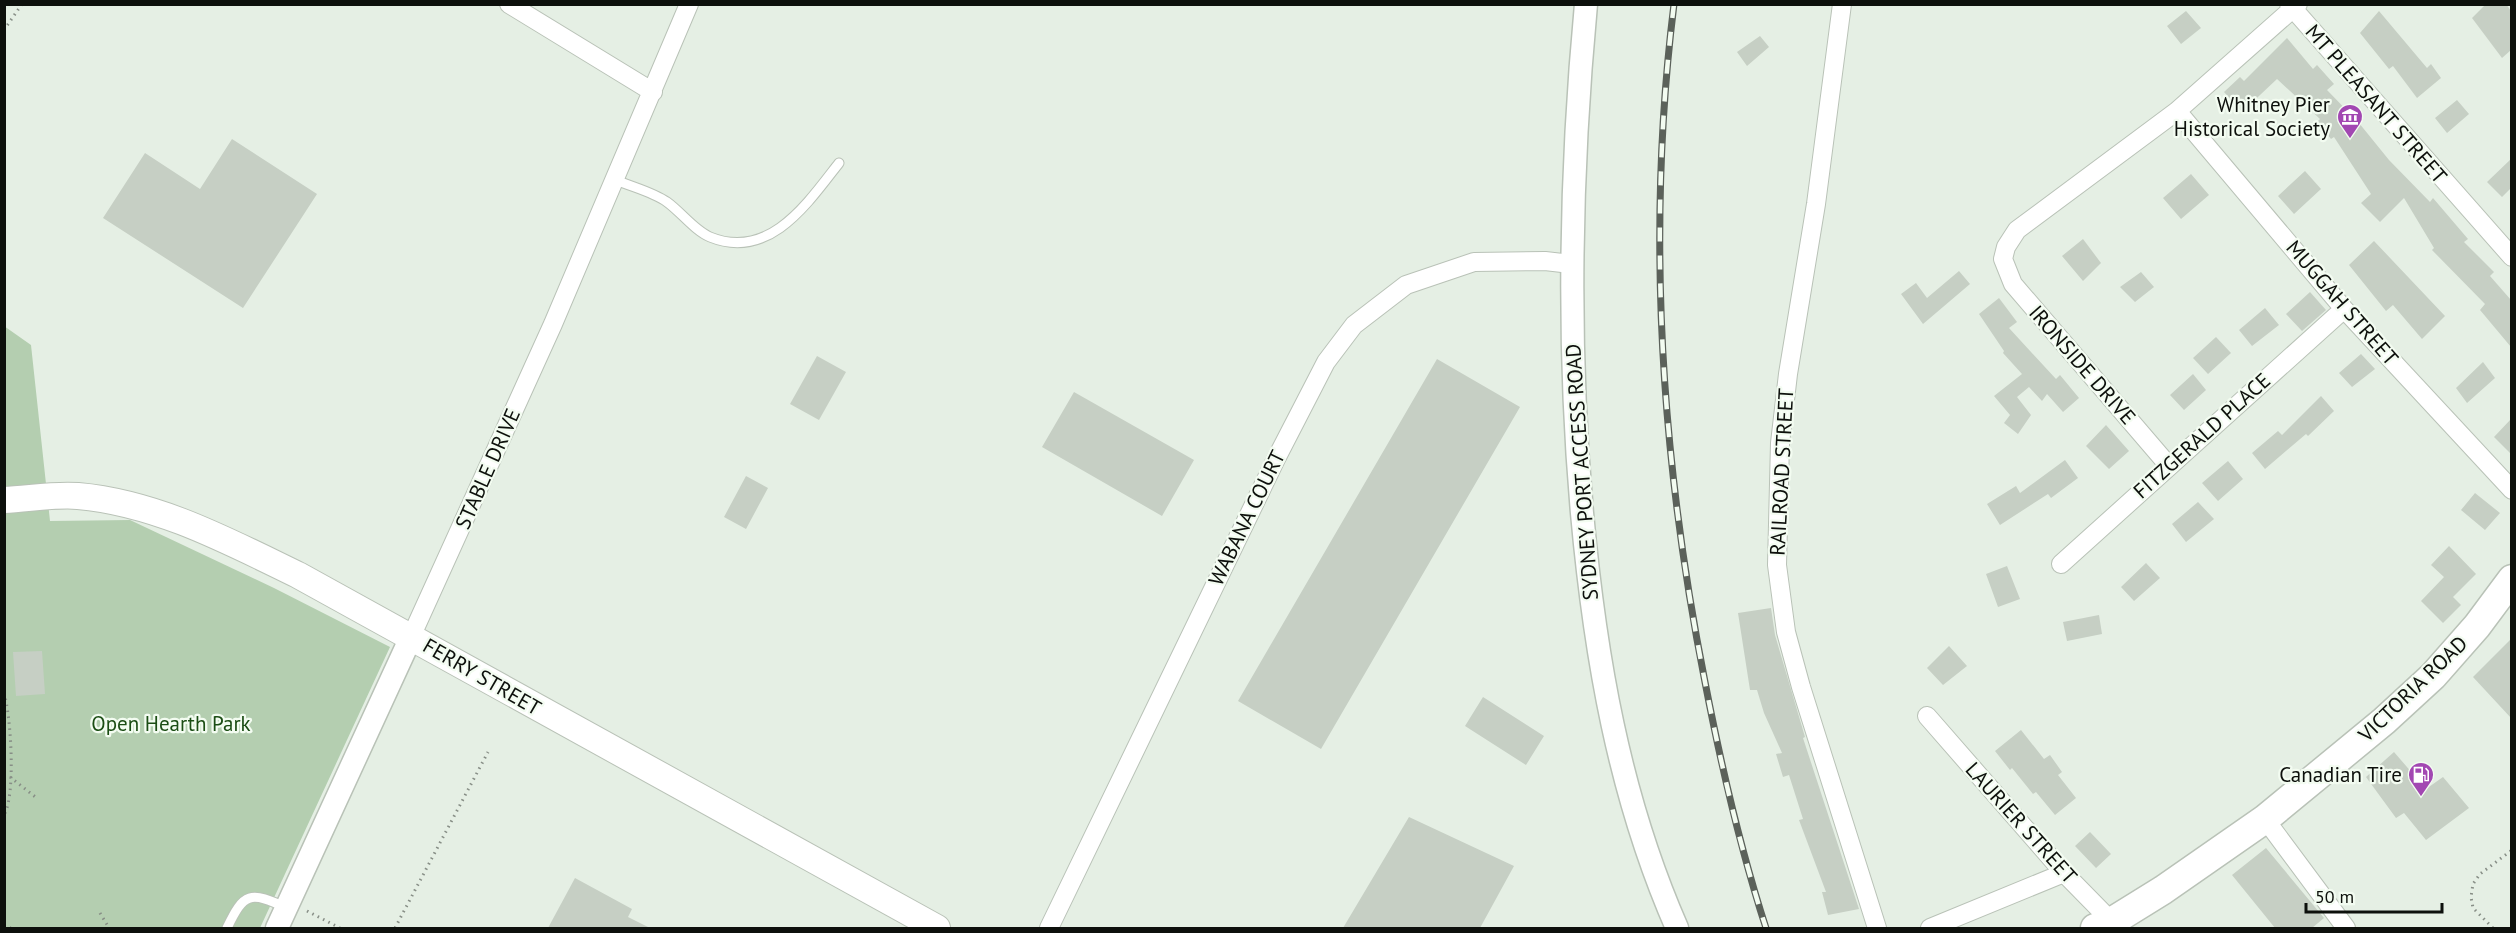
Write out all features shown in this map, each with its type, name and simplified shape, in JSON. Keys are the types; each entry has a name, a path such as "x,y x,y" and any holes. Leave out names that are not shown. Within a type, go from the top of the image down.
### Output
{"main road":[{"name":"FERRY STREET","path":"4,500 76,496 124,503 200,528 298,575 937,928"},
{"name":"VICTORIA ROAD","path":"2109,926 2265,819 2384,721 2433,676 2477,626 2511,579"}],"street":[{"path":"509,4 653,92"},
{"name":"STABLE DRIVE","path":"277,928 411,637 616,180 689,4"},
{"name":"SYDNEY PORT ACCESS ROAD","path":"1586,4 1579,78 1571,264 1573,392 1588,575 1615,745 1635,818 1677,928"},
{"name":"RAILROAD STREET","path":"1842,4 1816,204 1787,385 1777,501 1776,565 1786,632 1801,687 1877,928"},
{"path":"2177,111 2293,6"},
{"name":"MT PLEASANT STREET","path":"2293,6 2511,257"},
{"name":"IRONSIDE DRIVE","path":"2169,466 2013,284 2003,259 2010,238 2034,215 2177,111"},
{"name":"MUGGAH STREET","path":"2177,111 2344,309 2511,490"},
{"name":"WABANA COURT","path":"1049,928 1276,459 1326,362 1354,325 1406,285 1474,262 1522,261 1571,264"},
{"name":"FITZGERALD PLACE","path":"2061,564 2344,309"},
{"name":"LAURIER STREET","path":"1927,716 2109,926"},
{"path":"2265,819 2346,928"},
{"path":"1930,928 2064,873"}],"lane":[{"path":"616,180 665,200 709,237 741,244 772,234 805,207 839,163"},
{"path":"227,928 239,903 250,897 266,898 288,904"}],"path":[{"path":"4,30 22,4"},
{"path":"4,669 4,678"},
{"path":"4,693 10,777 8,808 4,815"},
{"path":"395,928 488,752"},
{"path":"10,777 38,799"},
{"path":"2493,928 2473,908 2470,897 2473,884 2480,874 2511,850"},
{"path":"288,904 340,928"},
{"path":"100,913 109,928"},
{"path":"4,927 11,928"}],"green space":[{"name":"Open Hearth Park","path":"4,326 31,345 50,521 130,520 274,588 390,647 260,928 5,928"}],"building":[{"path":"2486,4 2506,4 2511,11 2511,50 2502,58 2472,18"},
{"path":"2186,11 2201,28 2181,44 2167,26"},
{"path":"2379,11 2427,68 2431,64 2441,78 2417,98 2393,66 2389,69 2360,33"},
{"path":"1760,36 1769,47 1747,66 1737,52"},
{"path":"2287,38 2313,69 2317,65 2334,84 2327,90 2430,202 2433,198 2468,239 2464,242 2494,272 2490,276 2511,300 2511,347 2480,310 2485,304 2432,250 2434,248 2404,198 2380,222 2361,203 2371,194 2334,137 2331,139 2317,122 2320,119 2277,79 2242,112 2224,92 2240,77 2244,81"},
{"path":"2457,100 2469,114 2447,133 2435,118"},
{"path":"232,139 317,194 243,308 103,218 145,153 200,189"},
{"path":"2511,159 2511,188 2502,197 2487,182"},
{"path":"2305,171 2321,189 2294,214 2278,196"},
{"path":"2191,174 2209,195 2181,219 2163,198"},
{"path":"2083,239 2101,263 2083,281 2062,256"},
{"path":"2374,241 2445,316 2422,339 2393,305 2386,311 2349,265"},
{"path":"1959,271 1970,284 1923,324 1901,294 1916,283 1927,298"},
{"path":"2141,272 2154,287 2135,302 2120,287"},
{"path":"2310,292 2326,310 2302,331 2286,314"},
{"path":"1999,298 2017,322 2009,328 2056,379 2060,375 2079,398 2063,412 2047,394 2042,401 2029,387 2017,397 2031,415 2018,434 2004,423 2010,415 1994,396 2022,374 2003,353 2004,351 1979,314"},
{"path":"2265,308 2279,325 2252,346 2239,330"},
{"path":"2216,337 2231,353 2208,374 2193,358"},
{"path":"2361,354 2375,369 2352,387 2339,373"},
{"path":"817,356 846,372 819,420 790,404"},
{"path":"1437,359 1520,407 1321,749 1238,701"},
{"path":"2483,362 2495,378 2467,403 2456,388"},
{"path":"2193,374 2206,390 2184,410 2170,395"},
{"path":"1074,392 1194,460 1162,516 1042,447"},
{"path":"2321,396 2334,411 2308,436 2306,434 2265,469 2252,453 2278,431 2282,435"},
{"path":"2511,419 2511,454 2494,437"},
{"path":"2106,425 2129,451 2109,469 2086,446"},
{"path":"2065,460 2078,478 2051,498 2048,494 2000,525 1987,504 2016,486 2020,493"},
{"path":"2228,461 2243,479 2218,501 2202,483"},
{"path":"746,476 768,488 746,529 724,517"},
{"path":"2475,493 2500,513 2485,530 2461,510"},
{"path":"2198,502 2214,519 2186,542 2172,524"},
{"path":"2449,546 2476,574 2453,597 2461,605 2443,623 2421,601 2444,577 2431,565"},
{"path":"2146,563 2160,578 2134,601 2121,587"},
{"path":"2007,566 2020,599 1998,607 1986,574"},
{"path":"1771,608 1775,635 1805,737 1803,738 1859,909 1828,915 1822,892 1826,892 1799,820 1803,819 1789,775 1783,777 1776,754 1782,753 1764,713 1757,690 1750,690 1738,613"},
{"path":"2099,615 2102,634 2067,641 2063,622"},
{"path":"2511,639 2511,718 2473,677"},
{"path":"1949,646 1967,666 1943,685 1927,668"},
{"path":"42,651 45,694 16,696 13,652"},
{"path":"1483,697 1544,736 1526,765 1465,726"},
{"path":"2021,730 2044,759 2050,755 2062,772 2058,775 2076,798 2055,815 2036,792 2033,794 2012,768 2010,770 1995,751"},
{"name":"Canadian Tire","path":"2394,752 2426,789 2443,777 2469,808 2426,840 2404,813 2396,818 2366,777"},
{"path":"1409,817 1514,866 1480,928 1343,928"},
{"path":"2090,832 2111,854 2096,868 2075,846"},
{"path":"2266,848 2324,918 2312,928 2275,928 2232,875"},
{"path":"575,878 632,909 628,917 650,928 548,928"}],"railway":[{"path":"1674,4 1665,89 1661,174 1662,344 1668,429 1690,598 1705,682 1732,806 1766,928"}],"place":[{"name":"Whitney Pier Historical Society","path":"2350,140"},
{"name":"Canadian Tire","path":"2421,798"}]}
